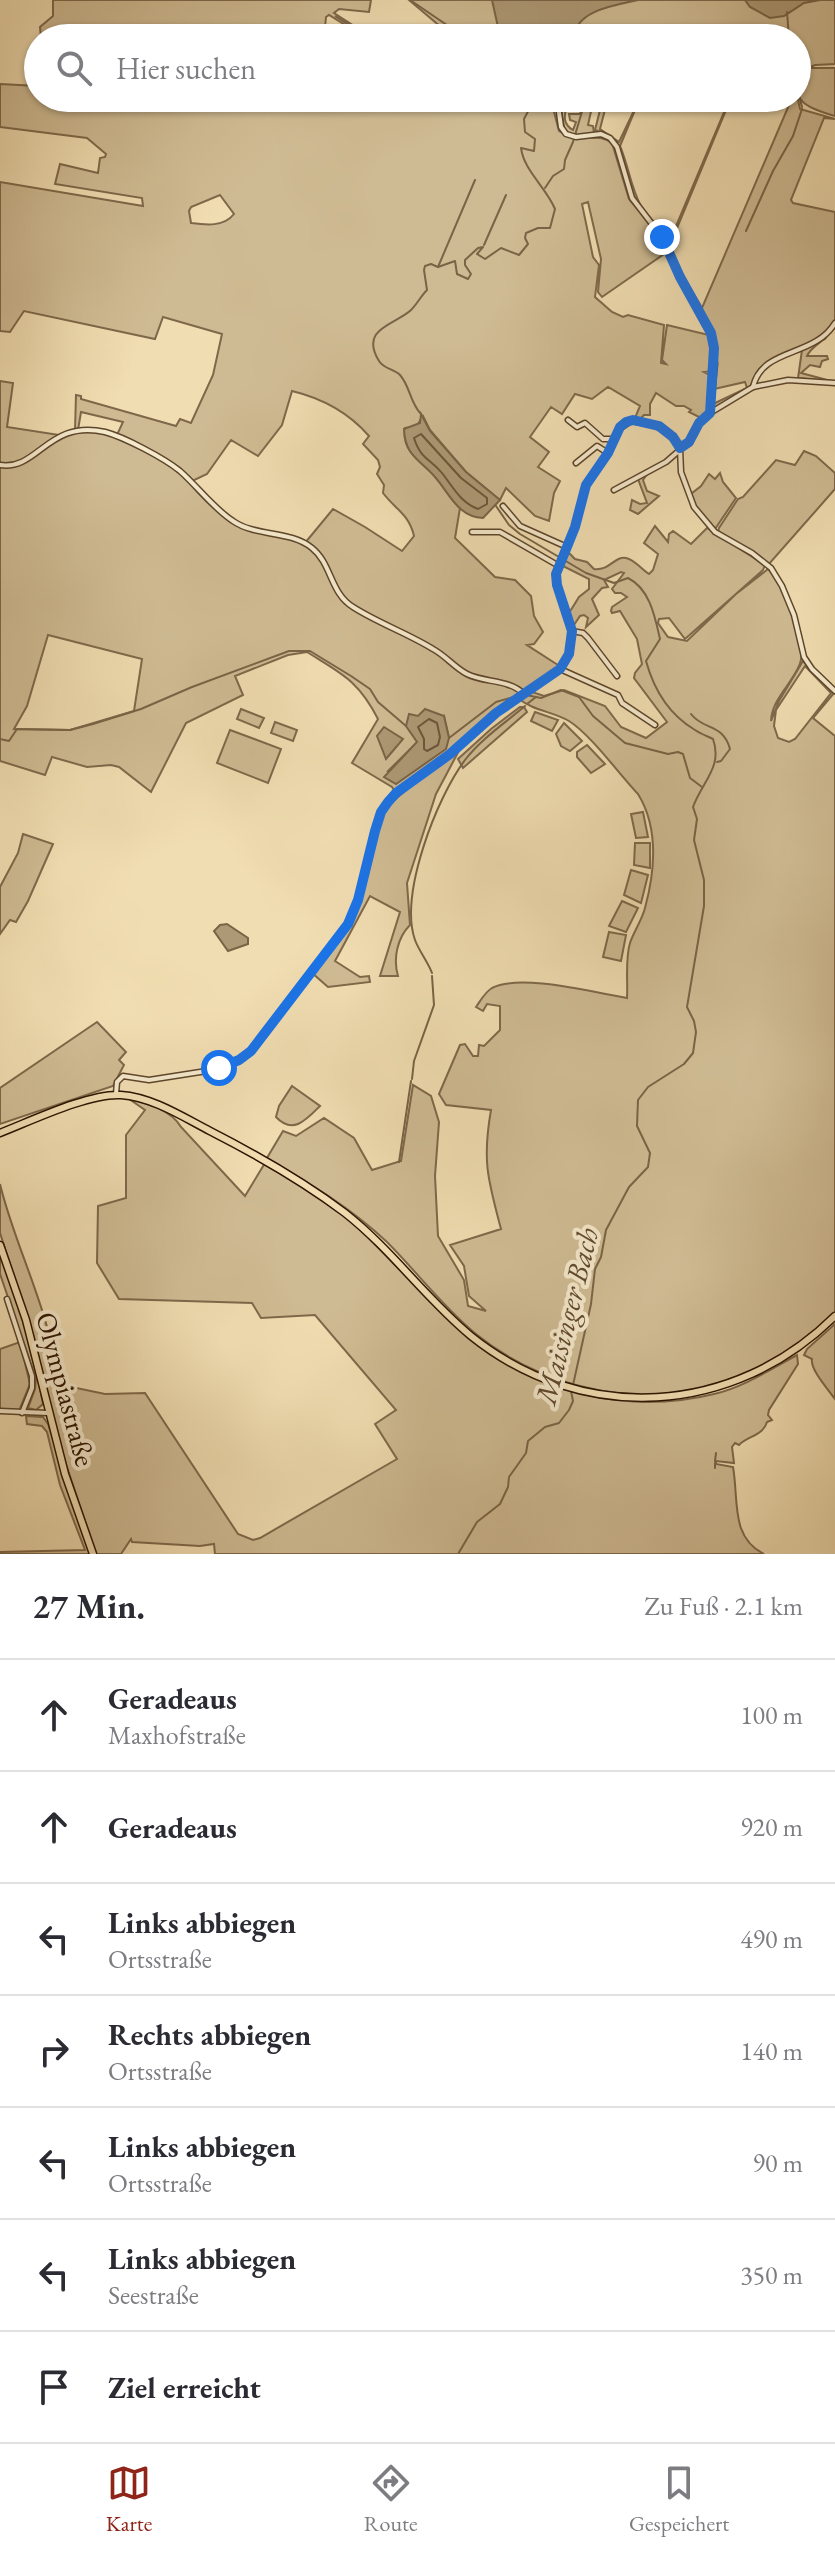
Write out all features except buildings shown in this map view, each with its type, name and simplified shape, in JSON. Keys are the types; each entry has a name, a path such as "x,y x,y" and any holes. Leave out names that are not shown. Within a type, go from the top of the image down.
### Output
{"main road":[{"path":"0,1132 98,1097 116,1095 142,1099 179,1115 321,1196 395,1257 470,1335 509,1362 563,1385 620,1397 710,1391 736,1382 793,1353 835,1316"},
{"name":"Olympiastraße","path":"0,1245 23,1310 65,1474 93,1554"}],"street":[{"path":"557,112 561,129 577,137 599,133 614,142 622,159 632,198 662,237 711,333 715,364 710,413"},
{"path":"753,387 758,374 770,363 819,341 835,323"},
{"path":"614,490 666,462 689,442 699,423 710,413 753,387 788,380 835,383"},
{"path":"568,420 577,427 585,423 603,439 614,439"},
{"path":"116,1095 117,1082 123,1076 149,1080 213,1070 239,1060 261,1039 348,924 358,900 381,812 388,802 457,749 496,713 560,669 572,646 572,631 557,585 560,564 586,485 625,423 633,420 659,426 673,437 680,448 681,472 694,507 715,532 771,568 794,615 804,657 835,691"},
{"path":"0,465 20,464 44,444 76,430 100,431 117,436 177,469 233,521 262,532 293,538 311,547 324,562 337,592 351,606 436,650 467,674 516,687 524,694"},
{"path":"576,463 603,439"},
{"path":"597,446 608,453"},
{"path":"503,506 520,526 568,547"},
{"path":"472,532 500,532 560,564"},
{"path":"572,631 583,633 617,676"},
{"path":"560,669 618,695 622,703 655,725"},
{"path":"7,1299 32,1376 32,1388 22,1413"},
{"path":"0,1411 48,1413"}],"shaded area":[{"path":"53,0 371,0 369,12 339,9 334,13 351,24 335,16 347,24 343,24 329,15 325,24 44,24 53,16"},
{"path":"409,0 835,0 835,64 811,67 811,24 437,24"},
{"path":"811,68 835,68 835,116 811,108"},
{"path":"0,84 24,85 24,112 554,112 559,131 574,137 600,138 612,143 629,199 658,234 667,252 602,297 598,292 601,259 588,202 582,204 593,257 599,265 595,297 623,317 628,315 664,325 661,363 666,364 662,360 667,325 709,335 712,371 704,372 712,379 709,411 701,418 656,393 650,404 650,415 644,415 639,420 635,418 640,406 608,387 592,399 575,394 562,414 551,407 530,437 549,452 538,467 560,481 554,493 549,521 535,516 506,488 500,500 466,472 430,430 423,416 416,427 405,428 405,436 409,450 460,508 455,538 495,577 515,580 531,596 534,616 543,632 534,644 527,645 561,667 529,691 544,696 564,690 605,706 621,727 646,738 667,722 634,678 642,664 637,639 620,611 611,611 627,597 612,589 624,573 604,580 608,587 602,588 592,599 599,615 586,627 588,618 580,616 574,625 569,613 579,597 589,589 589,579 561,565 568,552 594,569 626,558 649,574 658,554 644,543 655,526 668,542 669,534 673,531 691,544 707,528 765,565 685,639 669,618 659,619 658,623 668,637 687,641 736,594 768,569 781,588 798,630 801,656 796,672 803,661 835,692 813,718 835,736 835,1313 762,1368 727,1383 690,1392 652,1395 614,1393 541,1373 507,1356 464,1324 387,1242 359,1218 267,1158 283,1131 296,1136 324,1118 354,1138 372,1170 401,1161 413,1085 431,1096 439,1122 435,1176 438,1236 464,1280 468,1306 486,1311 469,1296 464,1266 450,1245 501,1229 488,1170 491,1110 446,1105 439,1094 460,1045 465,1044 473,1056 478,1056 479,1045 484,1046 500,1030 500,1006 487,1004 483,1011 476,1007 492,988 505,984 539,983 627,998 628,949 644,912 651,879 652,835 645,807 638,794 577,727 518,698 463,743 436,794 407,883 410,925 397,949 398,976 380,976 400,912 370,896 335,961 360,977 369,976 370,982 328,987 311,972 348,924 381,812 396,793 392,787 352,763 378,719 356,686 340,673 307,652 288,655 235,676 243,695 186,723 151,792 119,767 111,765 87,767 52,757 45,775 0,761 0,381 13,383 7,427 59,435 75,430 76,395 176,426 180,419 191,423 213,375 222,334 163,317 155,339 24,311 10,332 0,331 0,182 143,206 142,198 55,184 60,164 98,173 100,158 106,154 87,138 0,127","holes":["220,195 234,214 220,223 191,223 189,211 191,207","292,391 324,402 353,420 369,436 363,444 378,460 380,467 377,474 384,485 383,493 412,528 414,536 402,551 333,509 305,543 241,525 224,514 192,481 207,474 231,440 258,456 282,425","81,412 123,422 117,435 78,430","48,635 142,659 134,711 70,730 14,729 27,706","805,666 831,693 795,739 789,742 778,738 774,726 776,710","794,675 771,721 778,699","444,716 449,738 387,772"]},
{"path":"561,112 565,112 566,123 573,130 576,122 570,120 569,114 591,112 588,125 593,126 594,133 577,136 565,132"},
{"path":"600,112 604,112 600,129 609,135 595,130"},
{"path":"634,112 620,146 643,209 633,196 625,162 609,135 619,142"},
{"path":"724,112 677,228 676,240 670,245 678,267 702,308 786,112 810,112 835,119 824,118 791,200 835,212 835,322 821,338 785,353 761,369 749,388 712,409 717,351 714,334 678,268 664,236 653,222 665,232 674,231","holes":["745,382 747,388 713,404 714,389"]},
{"path":"822,340 807,356 827,356 828,359 822,361 820,367 810,365 801,373 835,382 798,378 802,350"},
{"path":"804,451 816,456 835,473 835,489 769,564 718,532 719,528 738,499 776,460 795,465"},
{"path":"648,473 643,480 647,491 659,496 638,514 630,510 632,500 647,503 638,479"},
{"path":"720,473 736,498 715,529 693,503 691,494 709,474 715,479"},
{"path":"520,707 527,712 463,768 458,759"},
{"path":"241,709 264,718 259,728 237,719"},
{"path":"535,712 558,720 552,731 531,721"},
{"path":"275,722 297,730 293,741 271,733"},
{"path":"564,723 582,741 570,751 561,746 556,734"},
{"path":"230,730 281,749 268,783 217,763"},
{"path":"587,745 605,764 591,773 577,757 577,752"},
{"path":"643,812 648,837 636,838 631,814"},
{"path":"23,834 53,844 16,922 10,920 0,934 0,887 18,853"},
{"path":"635,843 650,843 650,868 634,865"},
{"path":"631,870 648,875 641,903 624,895"},
{"path":"622,901 638,908 626,932 609,926"},
{"path":"609,932 626,935 621,961 603,957"},
{"path":"97,1022 126,1052 119,1060 124,1065 113,1086 0,1124 0,1088"},
{"path":"292,1086 320,1106 299,1124 288,1125 276,1117"},
{"path":"129,1099 151,1105 172,1117 245,1196 265,1163 323,1199 370,1237 468,1336 494,1356 553,1385 616,1400 682,1400 736,1387 797,1355 798,1364 769,1410 772,1420 739,1445 735,1443 732,1447 734,1463 716,1461 716,1464 733,1467 741,1528 753,1547 764,1554 215,1554 214,1544 132,1542 131,1539 121,1554 96,1554 58,1440 34,1338 0,1233 0,1184 49,1333 57,1384 105,1394 145,1393 238,1534 253,1540 260,1538 397,1459 375,1424 396,1410 315,1315 261,1318 252,1303 119,1299 97,1263 98,1206 126,1198 126,1135 145,1110"},
{"path":"0,1251 20,1307 35,1365 43,1404 36,1410 28,1408 36,1379 0,1274"},
{"path":"835,1324 835,1399 816,1373 812,1359 804,1355"},
{"path":"20,1342 30,1384 19,1411 0,1409 0,1349"},
{"path":"26,1416 43,1417 48,1424 91,1554 0,1554 85,1550 60,1485 47,1432 42,1426 27,1424"}],"water":[{"path":"492,0 638,0 598,10 579,24 497,24"},
{"path":"745,0 820,0 804,3 784,16 770,18 750,7"},
{"path":"421,414 430,431 466,472 500,500 483,518 467,514 455,504 407,446 404,429 420,423"},
{"path":"425,709 444,716 449,738 446,749 396,784 384,777 417,742 406,726 409,714 418,716"},
{"path":"384,727 403,739 386,759 377,736"},
{"path":"227,924 248,938 248,944 228,951 214,931 220,925"}],"waterway":[{"path":"410,0 445,24"},
{"path":"787,12 788,24"},
{"name":"Maisinger Bach","path":"421,414 400,375 379,361 373,341 382,329 411,310 427,290 425,266 431,264 438,267 455,261 457,274 468,279 471,274 465,260 478,248 483,247 477,254 485,259 501,248 519,255 528,244 526,233 538,228 550,228 555,209 526,164 521,148 534,151 535,139 525,132 524,119 528,112"},
{"path":"545,188 553,176 564,169 582,112"},
{"path":"746,231 773,171 793,136 801,112"},
{"path":"438,267 475,180"},
{"path":"484,245 506,195"},
{"name":"Maisinger Bach","path":"496,506 509,525 520,534 586,573 614,583 628,578 642,589 650,604 660,639 646,661 653,682 677,717 713,739 715,749 713,766 693,807 697,819 694,840 704,880 704,906 687,1007 696,1032 693,1053 684,1064 648,1087 638,1100 637,1126 650,1153 648,1167 629,1187 606,1230 601,1257 595,1269 591,1304 573,1385"},
{"path":"0,739 9,741 17,729 70,730 93,724 141,709 289,651 310,651 351,676 370,689 378,702 406,726"},
{"path":"526,695 541,698 561,690 579,697 593,716 625,743 668,754 683,754 690,778 702,787"},
{"path":"449,738 496,702 517,696"},
{"path":"527,704 536,697"},
{"path":"432,973 415,940 411,921 416,873 433,821 454,776 471,752 525,706"},
{"path":"691,714 718,731 727,741 730,749 717,762"},
{"path":"412,1079 414,1061 434,1005 432,976"},
{"path":"399,1162 411,1081"},
{"name":"Maisinger Bach","path":"458,1554 477,1522 500,1504 509,1477 526,1453 528,1441 545,1427 559,1423 569,1410 573,1401 571,1391"},
{"path":"715,1461 716,1453"},
{"path":"715,1463 715,1468"}],"route":[{"path":"219,1068 251,1051 348,924 358,900 381,812 388,802 496,713 560,669 572,646 572,631 556,574 575,527 586,485 608,453 620,427 633,420 659,426 673,437 680,448 689,442 699,423 710,413 715,364 711,333 673,264 662,237"}]}
